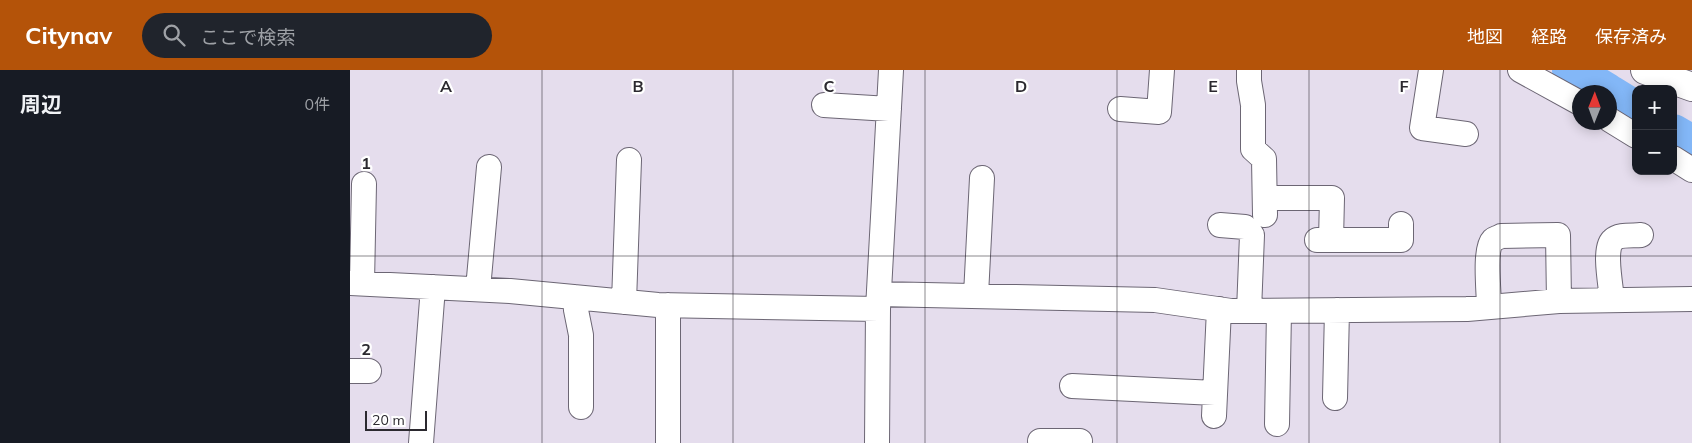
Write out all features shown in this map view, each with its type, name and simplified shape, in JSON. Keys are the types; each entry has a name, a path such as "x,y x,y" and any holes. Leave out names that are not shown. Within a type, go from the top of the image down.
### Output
{"main road":[{"path":"1645,70 1692,87"}],"street":[{"path":"877,443 879,301 891,70"},
{"path":"1120,110 1159,112 1162,70"},
{"path":"1250,70 1249,81 1253,104 1253,149 1264,159 1265,206 1332,198 1323,240 1401,240 1401,224"},
{"path":"1431,70 1422,128 1466,134"},
{"path":"1520,70 1572,99"},
{"path":"824,105 889,109"},
{"path":"1617,124 1632,134"},
{"path":"624,302 629,160"},
{"path":"1677,161 1692,170"},
{"path":"471,289 481,170"},
{"path":"976,295 982,178"},
{"path":"364,184 356,283 471,289 668,305 879,301 976,295 1156,300 1231,311 1279,311 1467,309 1559,301 1692,299"},
{"path":"1220,225 1246,227 1252,234 1249,311"},
{"path":"1489,306 1488,256 1493,240 1500,236 1558,235 1559,301"},
{"path":"1612,299 1609,245 1613,239 1622,236 1641,235"},
{"path":"422,443 433,287"},
{"path":"576,297 576,310 581,335 580,407"},
{"path":"668,305 668,443"},
{"path":"1072,386 1214,405 1219,309"},
{"path":"1335,398 1336,310"},
{"path":"1277,424 1279,311"}],"waterway":[{"path":"1571,70 1596,85"},
{"path":"1617,98 1632,108"},
{"path":"1677,135 1692,144"}]}
